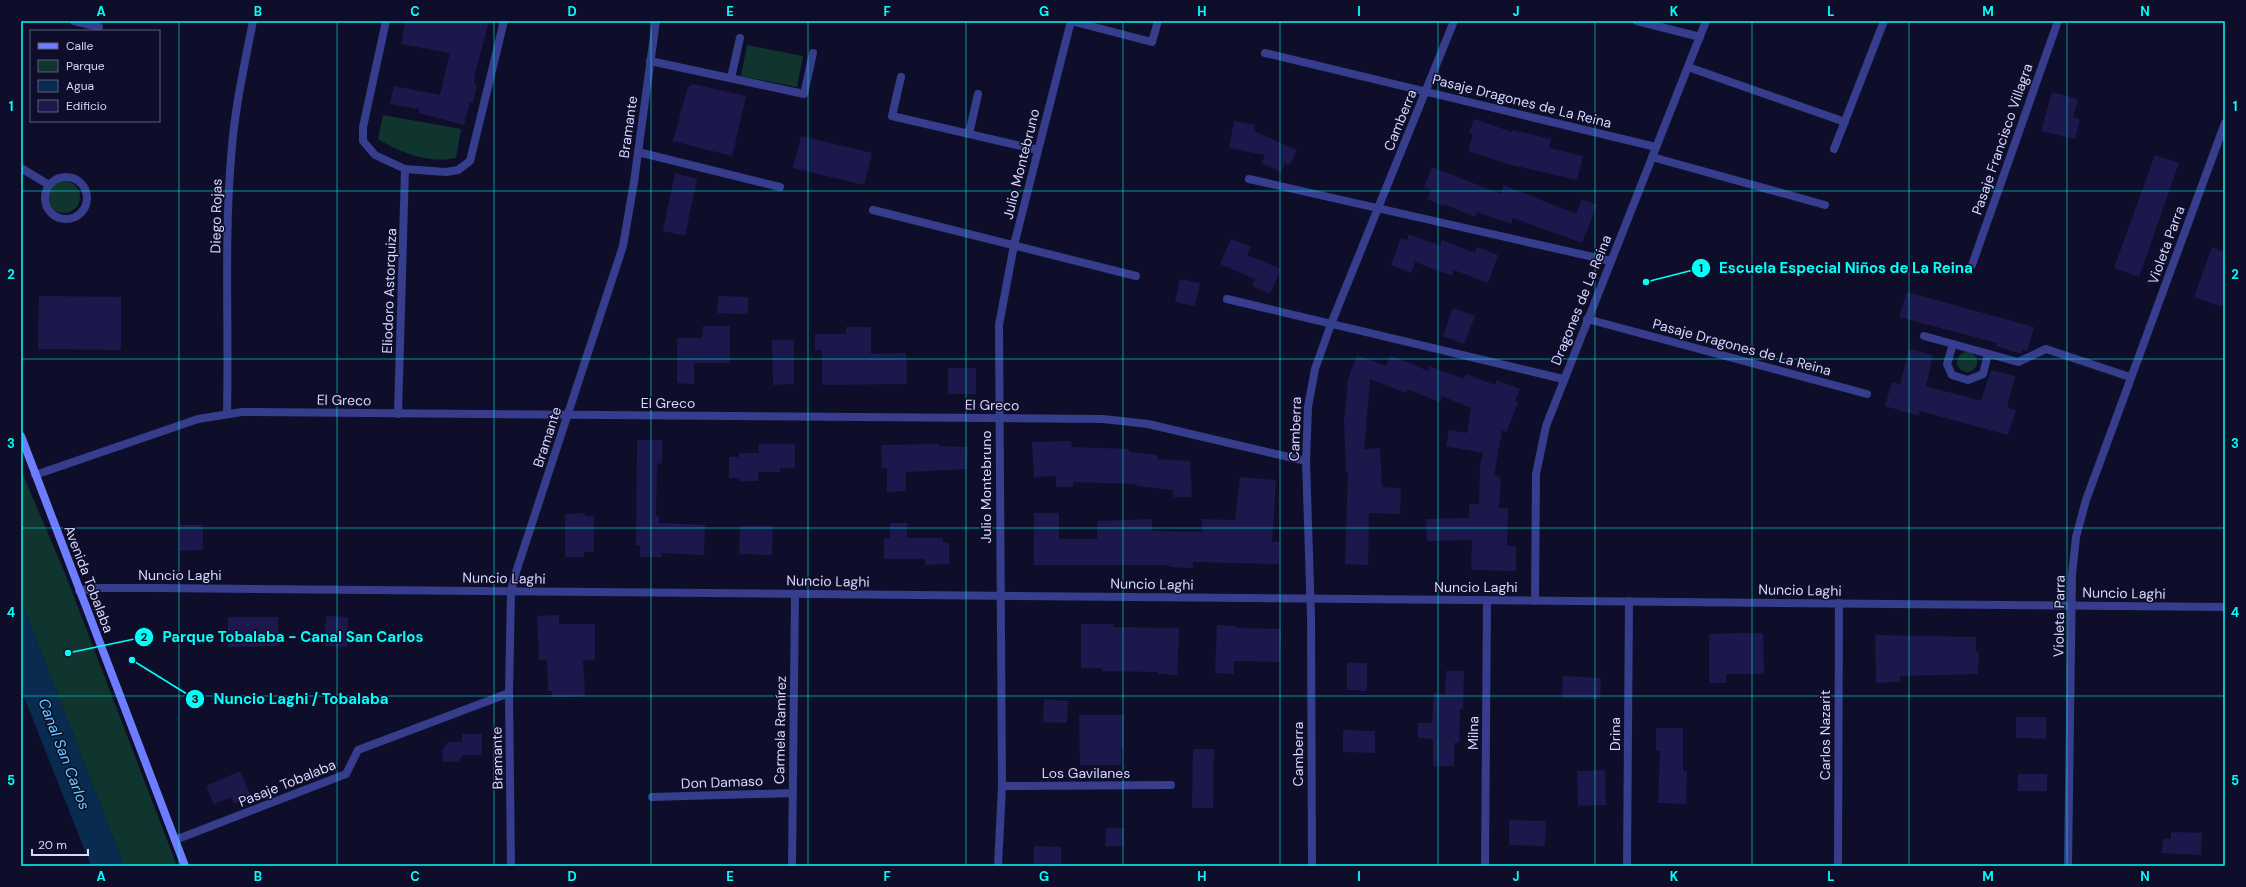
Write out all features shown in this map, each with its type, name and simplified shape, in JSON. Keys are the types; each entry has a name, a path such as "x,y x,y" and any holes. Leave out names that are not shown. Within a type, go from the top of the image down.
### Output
{"main road":[{"name":"Avenida Tobalaba","path":"21,436 185,866"}],"street":[{"path":"74,21 99,26"},
{"name":"Diego Rojas","path":"228,413 228,217 230,159 237,108 253,21"},
{"path":"386,21 363,127 363,141 375,155 405,169 446,172 458,170 470,161 504,21"},
{"name":"Bramante","path":"511,866 509,693 511,591 623,246 638,152 656,21"},
{"path":"1071,21 1152,42 1158,21"},
{"name":"Julio Montebruno","path":"998,866 1002,786 999,326 1014,245 1071,21"},
{"name":"Camberra","path":"1312,866 1310,599 1306,461 1310,388 1331,324 1454,21"},
{"path":"1637,21 1700,38"},
{"name":"Dragones de La Reina","path":"1534,600 1536,474 1546,426 1563,379 1706,21"},
{"path":"1834,149 1884,21"},
{"name":"Pasaje Francisco Villagra","path":"1972,265 2058,21"},
{"path":"731,78 740,38"},
{"path":"650,61 804,94 813,53"},
{"name":"Pasaje Dragones de La Reina","path":"1265,53 1656,147"},
{"path":"1688,67 1845,122"},
{"path":"901,76 892,116 1038,150"},
{"path":"969,134 978,94"},
{"name":"Violeta Parra","path":"2068,866 2071,605 2073,556 2080,518 2130,377 2225,123"},
{"path":"638,152 780,187"},
{"path":"1652,158 1825,205"},
{"path":"21,168 49,185"},
{"name":"Eliodoro Astorquiza","path":"398,414 405,169"},
{"path":"61,178 74,179 80,183 87,195 84,208 74,218 60,218 54,216 49,211 44,198 49,185 61,178"},
{"path":"1249,179 1610,261"},
{"path":"874,210 1136,276"},
{"path":"1227,299 1563,379"},
{"name":"Pasaje Dragones de La Reina","path":"1587,319 1867,394"},
{"path":"1924,336 2018,362 2046,349 2130,377"},
{"path":"1953,344 1947,364 1952,375 1968,380 1982,374 1988,354"},
{"name":"El Greco","path":"35,475 198,419 228,413 999,418 1129,421 1168,428 1306,461"},
{"name":"Nuncio Laghi","path":"79,591 101,588 511,591 2225,607"},
{"name":"Carmela Ramírez","path":"792,866 795,594"},
{"name":"Milna","path":"1485,866 1487,600"},
{"name":"Drina","path":"1627,866 1629,601"},
{"name":"Carlos Nazarit","path":"1838,866 1839,604"},
{"name":"Pasaje Tobalaba","path":"175,840 346,774 358,750 410,729 509,693"},
{"name":"Los Gavilanes","path":"1002,786 1171,785"},
{"name":"Don Damaso","path":"652,797 792,793"}],"green space":[{"path":"747,45 803,56 797,87 741,76"},
{"path":"383,115 461,129 456,158 436,160 416,156 396,149 378,139"},
{"path":"61,181 67,181 77,188 80,197 79,203 73,210 67,213 61,213 51,206 48,200 48,194 55,184"},
{"path":"1963,352 1971,352 1977,358 1977,366 1971,372 1963,372 1957,366 1957,358"},
{"path":"21,470 66,576 177,866 124,866 21,600"}],"water":[{"name":"Canal San Carlos","path":"21,600 124,866 91,866 21,689"}],"building":[{"path":"405,21 489,21 475,74 474,83 477,84 473,103 470,102 464,125 419,113 419,109 390,104 394,86 440,95 450,53 401,44"},
{"path":"693,84 746,96 732,156 673,141 688,87"},
{"path":"2052,92 2078,99 2073,117 2080,119 2075,139 2041,131"},
{"path":"1474,119 1512,132 1512,130 1551,139 1549,148 1583,156 1577,180 1508,164 1468,151 1473,134 1469,133"},
{"path":"1234,121 1255,125 1254,131 1297,150 1290,165 1285,163 1281,172 1261,163 1265,155 1229,148"},
{"path":"801,136 872,153 864,185 793,168"},
{"path":"2155,155 2179,163 2139,277 2114,268"},
{"path":"1432,167 1501,194 1503,185 1576,214 1582,199 1597,205 1582,243 1513,218 1511,224 1477,212 1475,217 1444,204 1444,206 1427,199 1431,190 1424,187"},
{"path":"675,173 697,179 685,236 663,231"},
{"path":"1409,234 1440,246 1442,240 1475,253 1477,247 1498,255 1488,283 1454,270 1452,276 1415,262 1411,273 1391,265 1401,238 1407,241"},
{"path":"1231,239 1251,247 1247,255 1281,269 1270,294 1252,286 1255,279 1220,264"},
{"path":"2212,247 2225,252 2225,298 2222,307 2194,297"},
{"path":"1180,279 1200,283 1195,306 1175,302"},
{"path":"1907,292 2034,327 2027,351 2022,349 2021,354 1996,346 1997,343 1899,317"},
{"path":"39,296 121,297 121,350 38,349"},
{"path":"718,296 748,297 748,314 717,313"},
{"path":"1453,308 1475,316 1464,344 1443,336"},
{"path":"703,326 730,326 730,363 694,363 694,384 677,383 677,338 702,338"},
{"path":"846,327 871,327 871,354 906,353 907,384 822,385 822,350 815,350 815,334 846,334"},
{"path":"772,340 794,340 794,384 773,385"},
{"path":"1909,349 1933,355 1926,386 1981,401 1991,370 2015,376 2007,408 2016,410 2008,435 1920,411 1919,416 1885,406 1892,382 1900,384"},
{"path":"1357,355 1386,366 1390,355 1428,371 1429,366 1464,379 1466,374 1495,385 1497,380 1520,389 1515,401 1518,403 1506,432 1502,430 1494,476 1501,477 1499,508 1508,508 1507,546 1516,546 1516,571 1471,570 1472,540 1427,541 1426,519 1469,518 1469,504 1479,504 1480,466 1483,453 1446,446 1449,430 1467,433 1471,408 1442,396 1440,402 1407,389 1406,393 1370,379 1364,449 1380,448 1382,487 1401,488 1400,514 1369,513 1368,565 1345,564 1348,472 1346,472 1344,421 1348,379"},
{"path":"948,368 976,368 976,394 948,394"},
{"path":"637,440 662,440 662,464 657,463 656,516 659,516 659,523 705,525 704,555 662,553 662,557 640,557 640,545 636,545"},
{"path":"1071,441 1072,447 1129,449 1129,452 1158,455 1157,459 1190,461 1192,497 1173,497 1173,490 1136,486 1137,484 1073,482 1073,487 1056,487 1056,476 1034,477 1032,442"},
{"path":"759,444 795,444 795,468 780,468 780,472 758,472 758,481 740,481 739,478 729,478 729,457 739,457 739,453 759,453"},
{"path":"938,444 938,446 968,447 967,469 906,472 906,491 887,492 887,468 882,468 881,445"},
{"path":"1240,477 1276,480 1272,542 1279,542 1279,564 1193,562 1193,568 1169,567 1169,565 1034,565 1034,513 1059,513 1059,539 1097,539 1097,521 1152,519 1152,531 1202,532 1202,519 1235,520"},
{"path":"585,513 585,516 594,516 594,552 584,552 584,557 565,557 565,514"},
{"path":"890,523 907,523 907,538 943,538 943,543 949,543 949,564 925,565 925,559 884,559 884,538 890,538"},
{"path":"180,525 203,525 203,550 180,551"},
{"path":"740,526 773,526 772,555 739,554"},
{"path":"559,615 559,624 595,624 595,660 583,660 585,696 552,697 552,691 548,691 547,660 539,660 537,616"},
{"path":"326,616 348,617 347,647 325,646"},
{"path":"228,617 278,617 278,646 228,647"},
{"path":"1081,624 1113,624 1113,627 1179,628 1177,675 1158,674 1158,672 1102,671 1102,668 1081,668"},
{"path":"1217,625 1235,626 1235,628 1281,629 1280,662 1234,661 1234,674 1215,673"},
{"path":"1763,633 1764,674 1726,674 1726,683 1709,683 1709,634"},
{"path":"1875,635 1976,637 1976,652 1979,652 1978,674 1900,676 1900,682 1876,683"},
{"path":"1347,663 1367,663 1367,691 1347,690"},
{"path":"1446,671 1464,671 1463,709 1460,709 1459,743 1454,743 1454,766 1433,766 1433,739 1418,738 1418,723 1432,723 1434,693 1445,694"},
{"path":"1563,676 1601,678 1600,699 1562,698"},
{"path":"1044,699 1068,701 1067,723 1043,722"},
{"path":"1079,715 1124,715 1124,748 1121,748 1121,765 1080,765"},
{"path":"2016,717 2046,717 2046,739 2016,738"},
{"path":"1656,728 1683,728 1683,771 1687,771 1686,804 1658,803 1660,751 1656,751"},
{"path":"1343,730 1375,731 1375,753 1343,752"},
{"path":"462,734 482,734 482,755 463,755 459,761 443,762 442,751 449,742 462,742"},
{"path":"1193,749 1214,749 1213,808 1192,808"},
{"path":"1605,770 1606,805 1578,806 1577,771"},
{"path":"240,771 251,797 234,804 231,797 214,804 206,786"},
{"path":"2018,774 2047,774 2047,791 2018,791"},
{"path":"1509,820 1546,821 1545,846 1509,845"},
{"path":"1106,828 1124,828 1124,846 1105,846"},
{"path":"2171,832 2202,833 2201,855 2162,853 2163,839 2171,839"},
{"path":"1034,846 1061,847 1061,866 1034,866"}],"place":[{"name":"Escuela Especial Niños de La Reina","path":"1646,282"},
{"name":"Parque Tobalaba - Canal San Carlos","path":"68,653"},
{"name":"Nuncio Laghi / Tobalaba","path":"132,660"}]}
